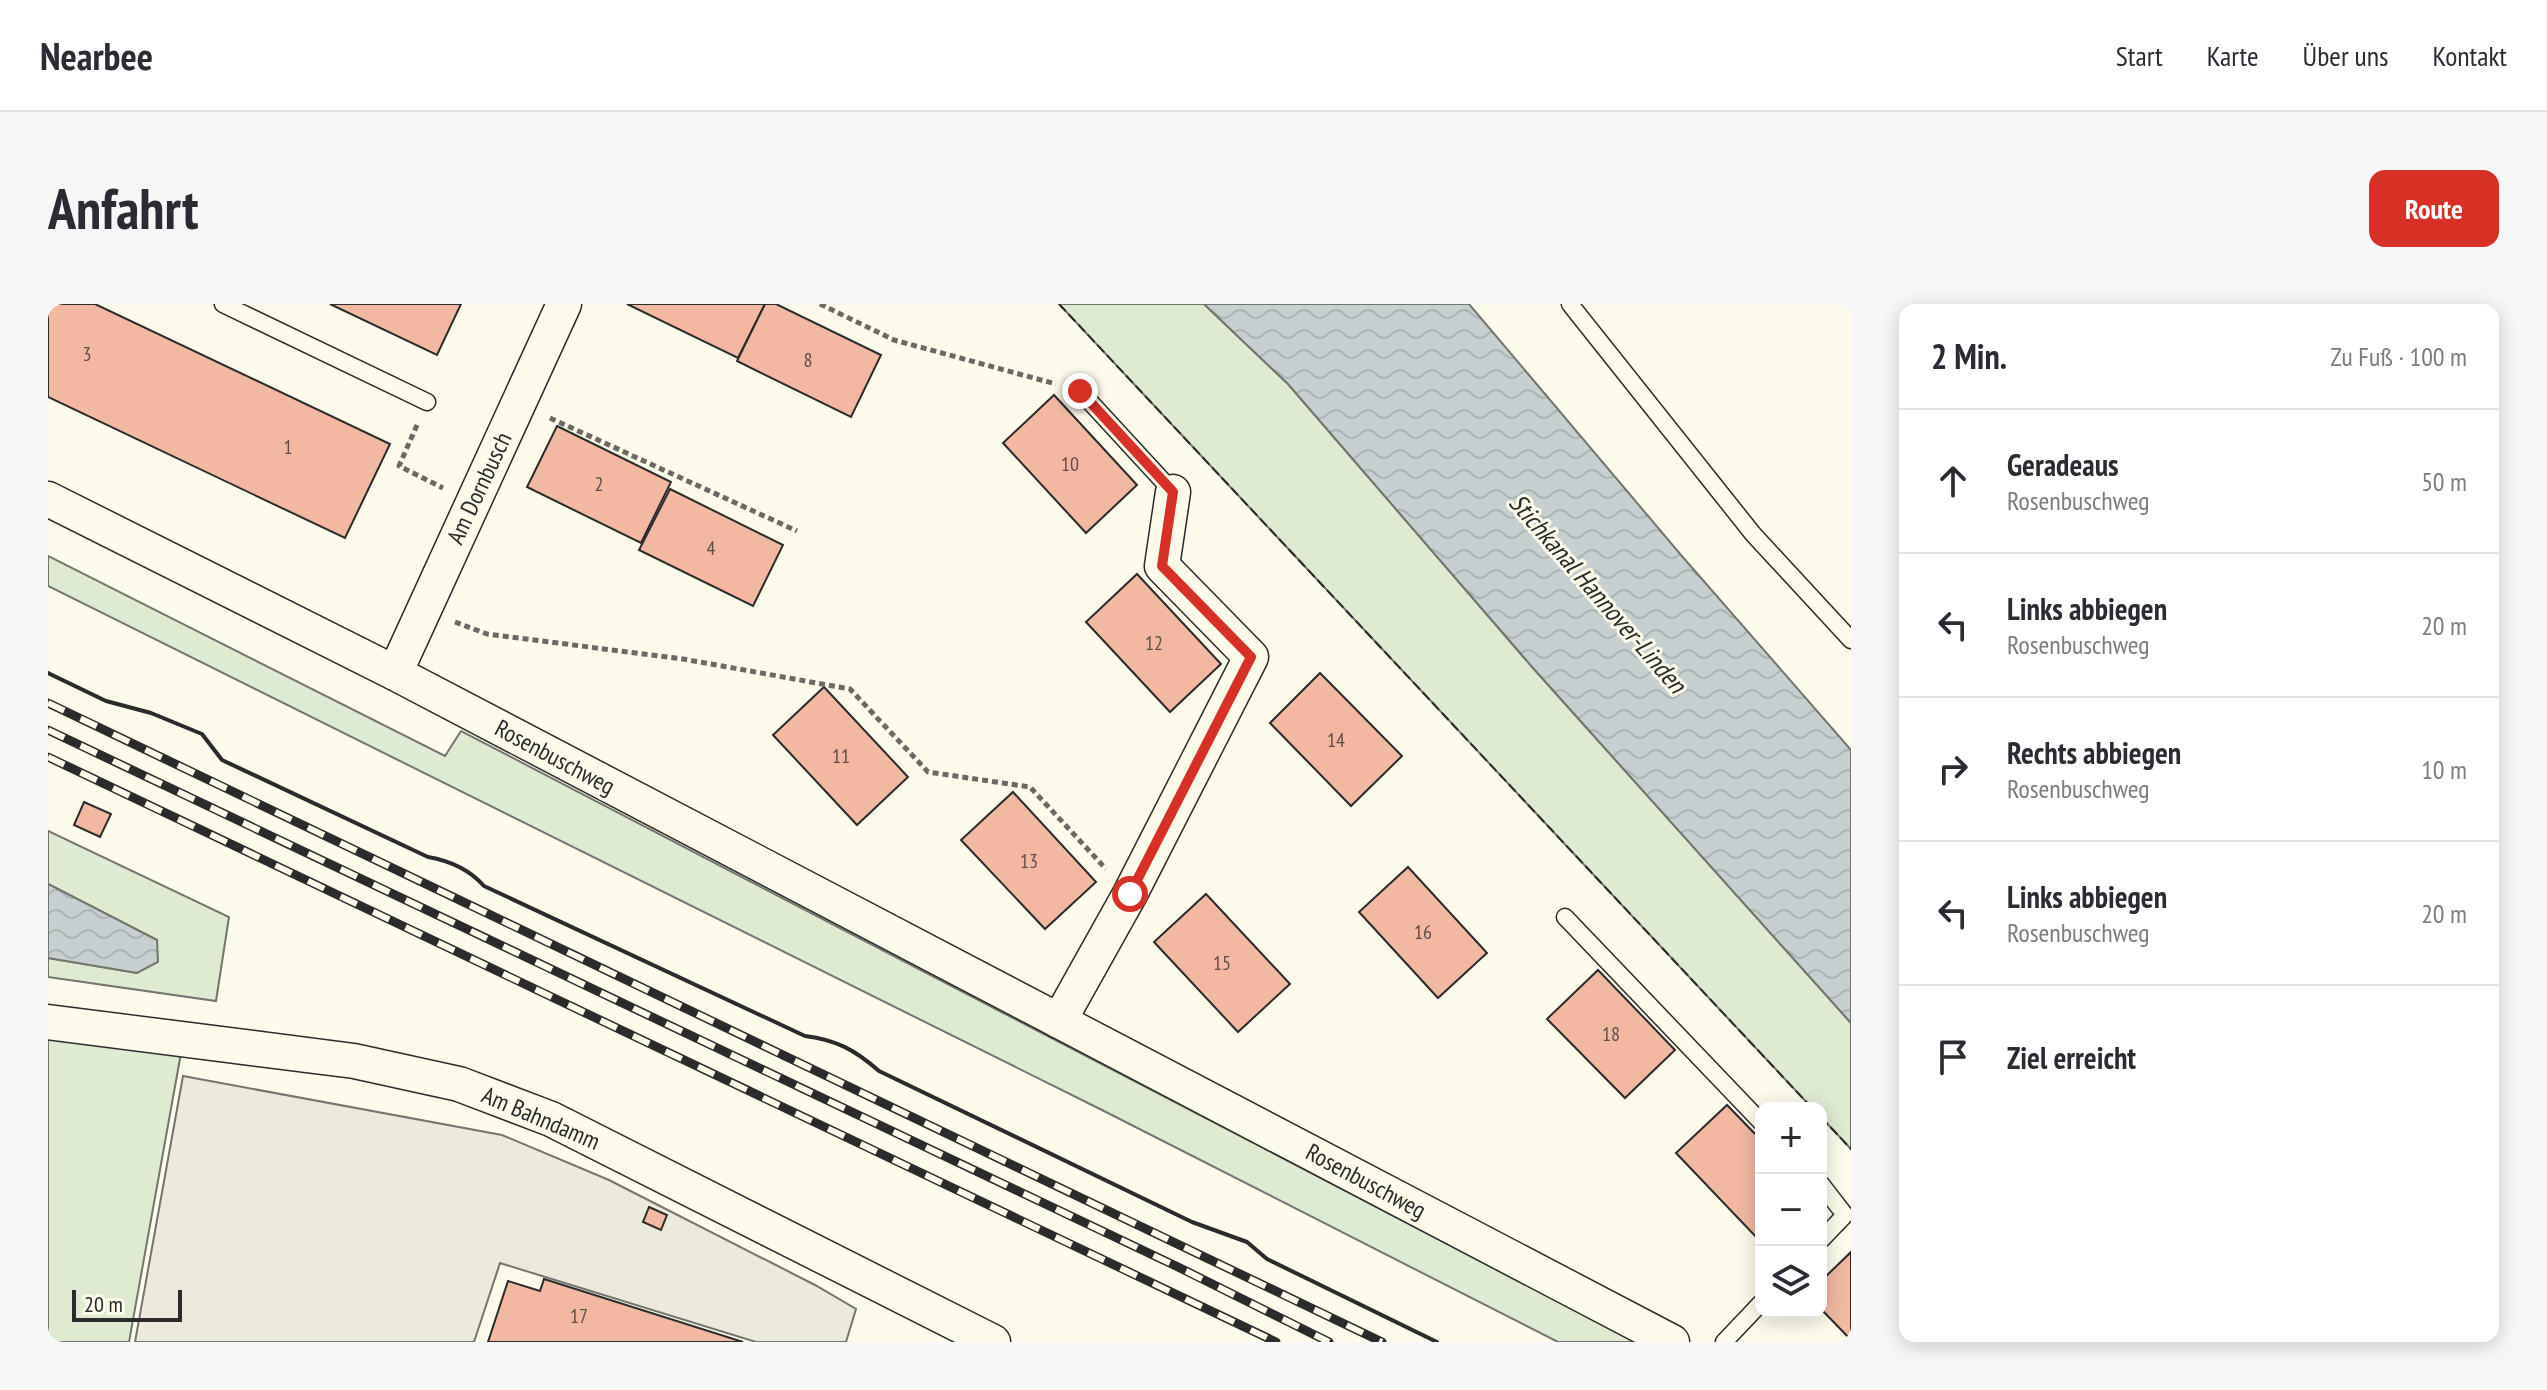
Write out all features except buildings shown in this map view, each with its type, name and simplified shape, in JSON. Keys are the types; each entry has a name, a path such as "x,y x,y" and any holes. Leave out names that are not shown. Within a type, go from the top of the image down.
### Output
{"street":[{"name":"Am Dornbusch","path":"395,673 564,304"},
{"path":"1059,1021 1130,894 1251,657 1162,566 1173,492"},
{"name":"Rosenbuschweg","path":"48,499 395,673 1672,1342"},
{"name":"Am Bahndamm","path":"48,1022 354,1061 459,1084 551,1119 948,1332 993,1342"}],"lane":[{"path":"223,304 427,402"},
{"path":"1570,304 1753,534 1851,640"},
{"path":"1080,391 1173,492"},
{"path":"1565,917 1755,1116"},
{"path":"1827,1192 1845,1215 1827,1234"},
{"path":"1724,1342 1755,1309"}],"path":[{"path":"820,304 894,340 1080,391"},
{"path":"427,402 399,466 473,502"},
{"path":"518,404 797,531"},
{"path":"424,610 487,634 683,659 850,689 928,772 1030,787 1130,894"}],"green space":[{"path":"1059,304 1204,304 1288,384 1533,668 1851,1023 1851,1149 1827,1123 1827,1102 1806,1102"},
{"path":"48,556 445,756 461,731 1636,1342 1558,1342 1102,1110 48,586"},
{"path":"48,831 229,917 216,1001 48,977 48,958 137,973 157,940 48,884"},
{"path":"48,1034 181,1053 129,1342 48,1342"}],"shaded area":[{"path":"183,1076 502,1135 609,1180 856,1309 846,1342 756,1342 500,1263 474,1342 135,1342"}],"water":[{"name":"Stichkanal Hannover-Linden","path":"1204,304 1469,304 1851,750 1851,1023 1533,668 1288,384"},
{"path":"48,884 157,940 158,962 137,973 48,958"}],"railway":[{"path":"48,703 1382,1342"},
{"path":"48,730 1178,1267 1329,1342"},
{"path":"48,757 1276,1342"}],"fence":[{"path":"1059,304 1806,1102"},
{"path":"1827,1123 1851,1149"}],"wall":[{"path":"48,673 106,701 151,713 202,734 222,760 428,857 459,867 484,886 805,1036 845,1047 879,1071 1192,1222 1247,1242 1267,1259 1437,1342"}],"route":[{"path":"1080,391 1173,492 1162,566 1251,657 1130,894"}]}
